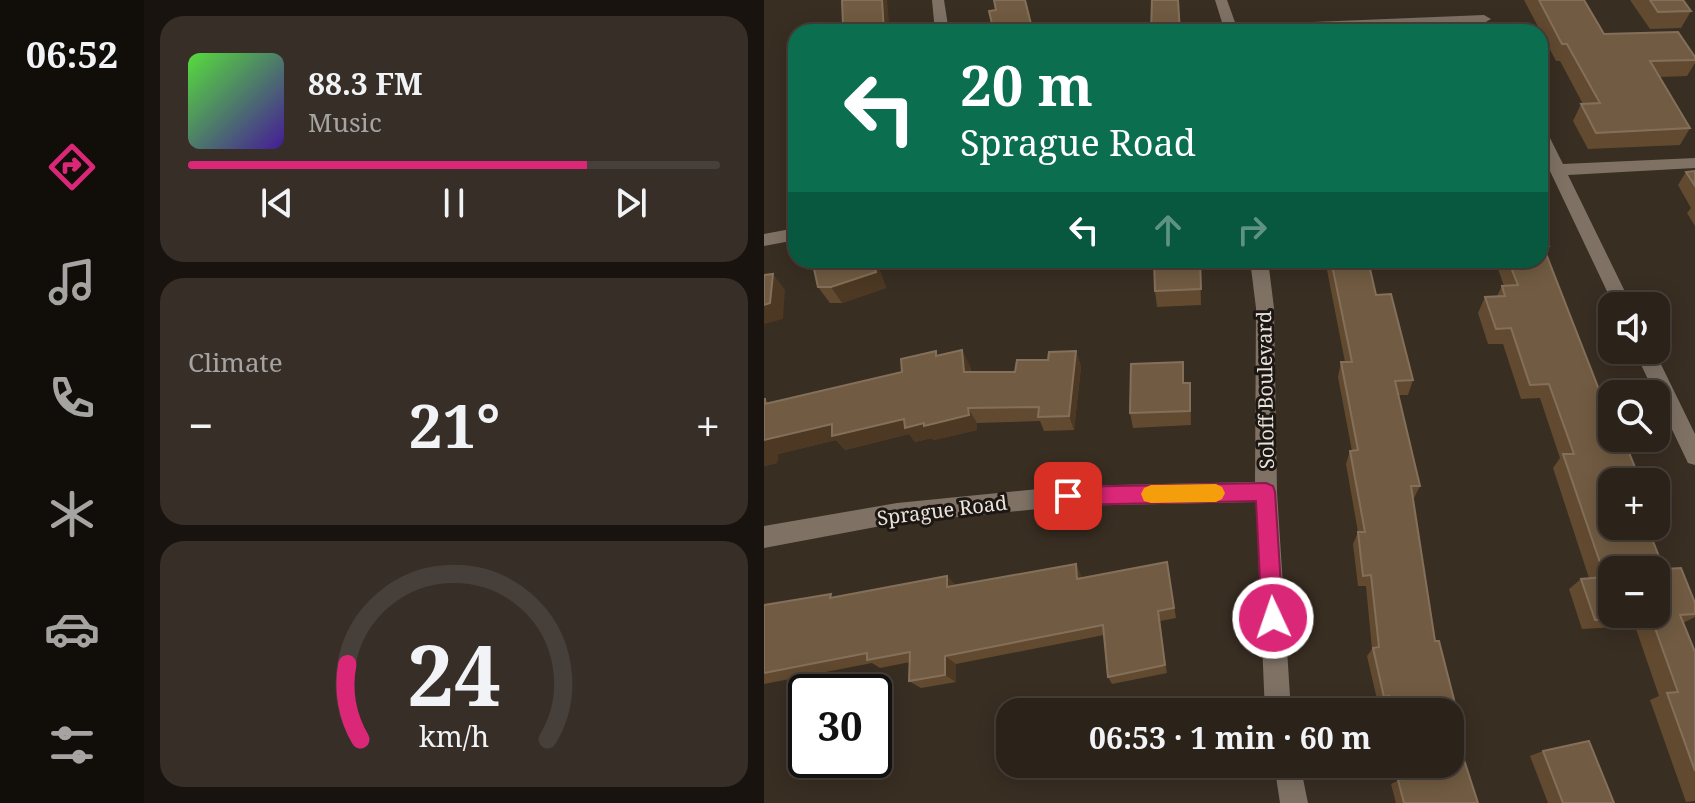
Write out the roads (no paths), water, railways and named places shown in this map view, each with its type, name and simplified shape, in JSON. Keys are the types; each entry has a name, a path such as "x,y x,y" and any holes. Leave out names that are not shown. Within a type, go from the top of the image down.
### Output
{"street":[{"path":"938,0 941,24"},
{"path":"1221,0 1229,24"},
{"path":"1475,0 1486,24"},
{"path":"1548,151 1616,292"},
{"path":"1557,170 1695,163"},
{"path":"764,240 788,236"},
{"name":"Soloff Boulevard","path":"1260,268 1265,308 1266,492 1277,698"},
{"path":"1651,364 1695,456"},
{"name":"Sprague Road","path":"764,537 897,513 1068,496 1266,492"},
{"path":"1290,778 1294,803"}]}
